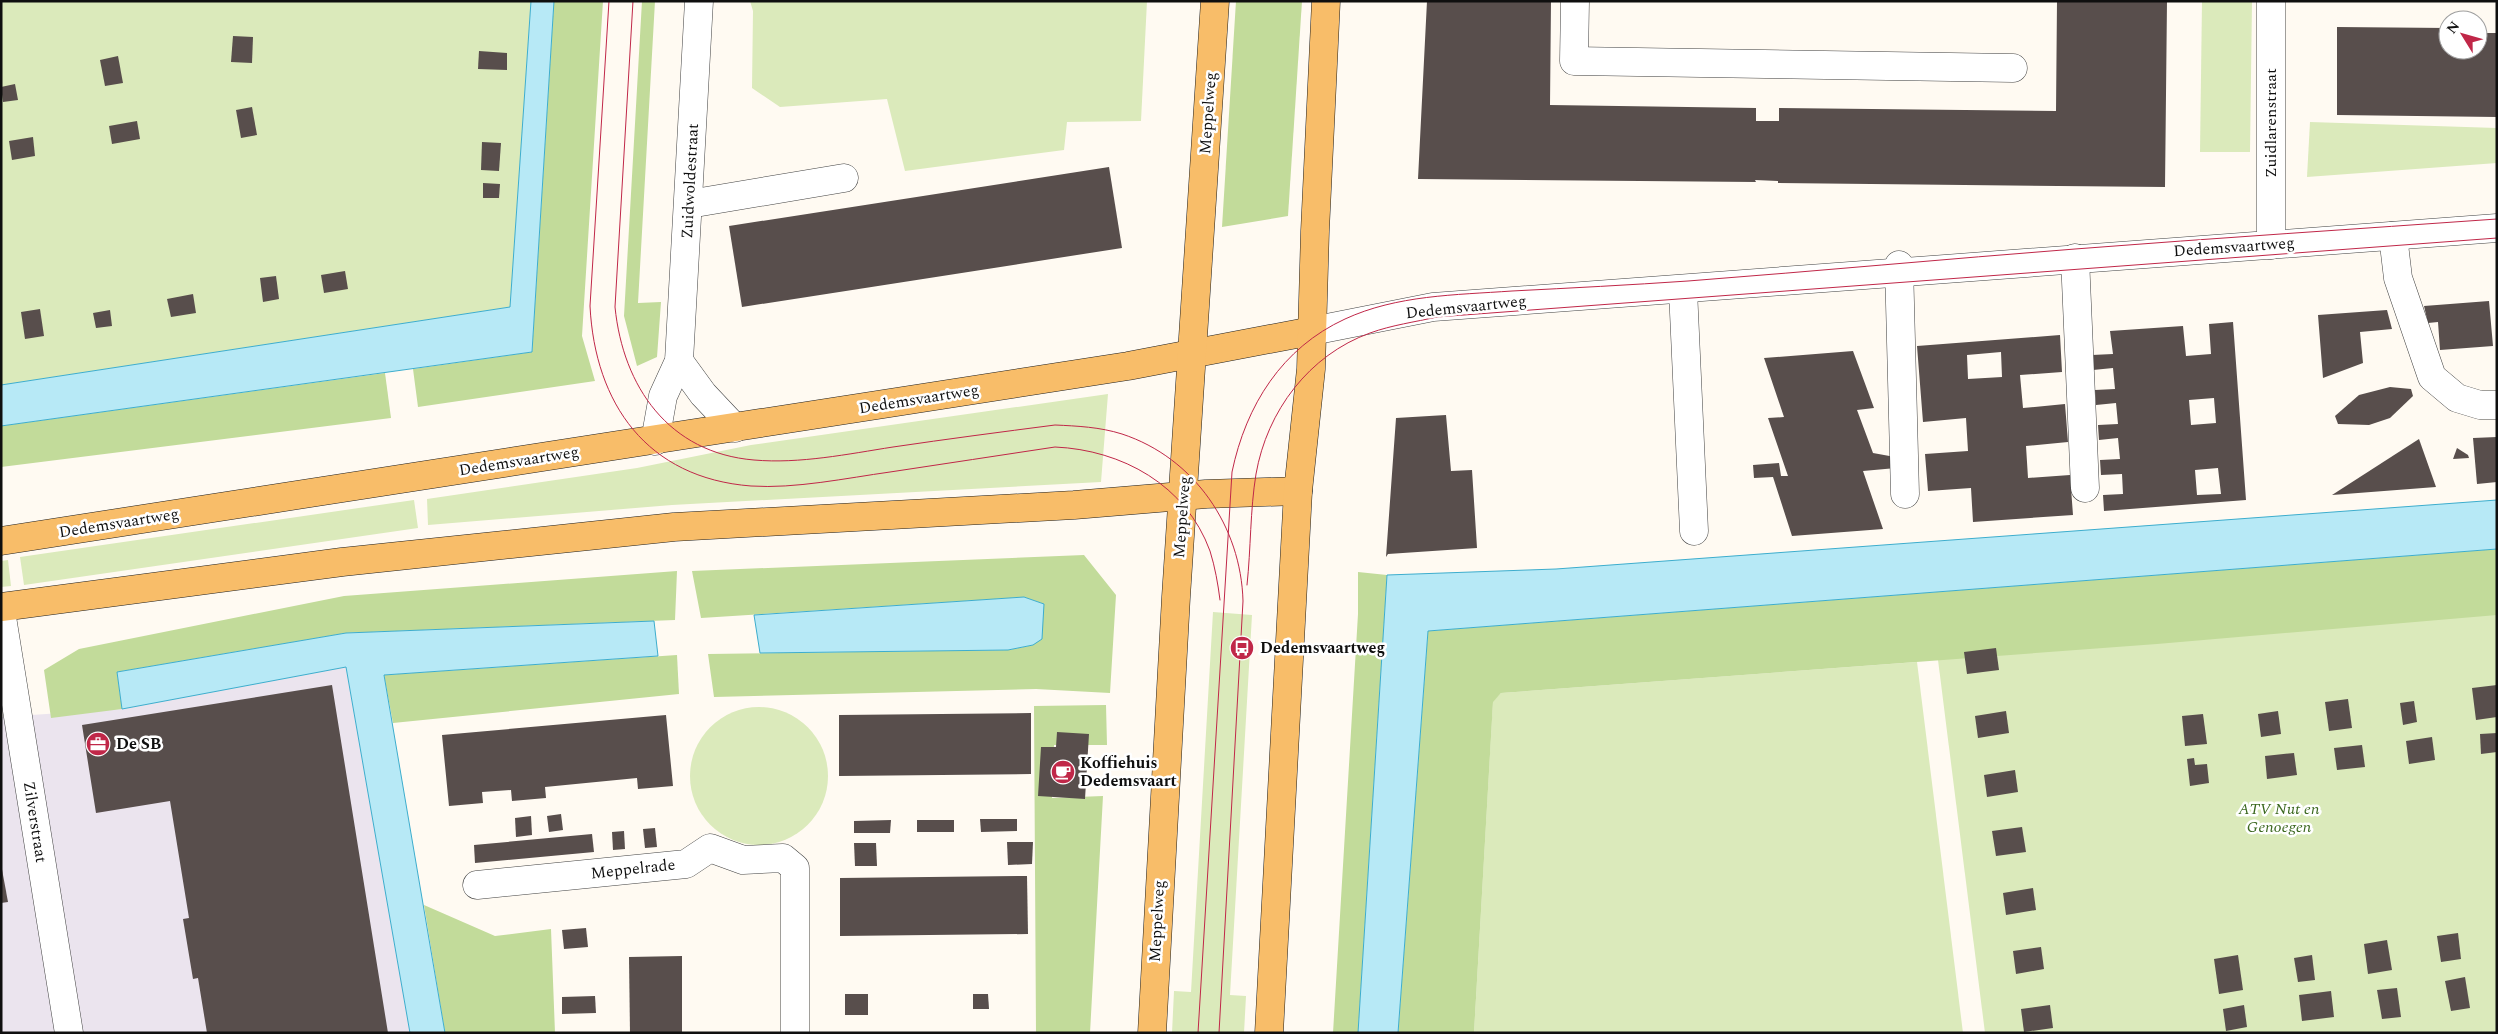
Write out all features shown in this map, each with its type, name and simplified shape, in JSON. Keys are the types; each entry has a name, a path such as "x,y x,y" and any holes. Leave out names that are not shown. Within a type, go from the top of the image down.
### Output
{"main road":[{"name":"Meppelweg","path":"1152,1033 1182,496 1215,1"},
{"path":"1269,1033 1298,491 1312,331 1315,222 1326,1"},
{"name":"Dedemsvaartweg","path":"1,541 655,441 1192,355 1312,331"},
{"path":"1,609 342,562 674,527 1074,505 1182,496 1298,491"}],"street":[{"name":"Zuidwoldestraat","path":"655,441 663,396 678,361 689,204 699,1"},
{"path":"1575,1 1574,61 2013,68"},
{"name":"Zuidlarenstraat","path":"2270,1 2271,245"},
{"path":"689,204 844,178"},
{"name":"Dedemsvaartweg","path":"1312,331 1433,307 1683,290 1899,269 2271,245 2497,228"},
{"path":"2393,236 2398,278 2432,377 2457,398 2480,405 2497,405"},
{"path":"2075,258 2084,488"},
{"path":"1899,269 1905,494"},
{"path":"1683,290 1694,531"},
{"path":"678,361 703,394 735,428"},
{"name":"Zilverstraat","path":"1,609 69,1033"},
{"name":"Meppelrade","path":"477,885 686,864 710,848 743,860 783,858 795,868 795,1033"}],"shaded area":[{"path":"346,667 410,1033 1,1033 1,717 122,709"}],"green space":[{"path":"1,1 531,1 510,307 1,385"},
{"path":"554,1 603,1 582,336 595,381 418,407 413,369 532,352"},
{"path":"642,1 655,1 638,303 661,302 657,357 637,366 624,316"},
{"path":"750,1 1147,1 1141,121 1067,122 1064,150 905,171 887,99 780,107 752,88 753,11"},
{"path":"1236,1 1302,1 1288,216 1222,227"},
{"path":"2202,1 2252,1 2250,152 2200,152"},
{"path":"2310,122 2497,128 2497,163 2307,177"},
{"path":"385,373 391,418 1,467 1,426"},
{"path":"1108,394 1101,482 672,505 428,525 427,499 637,468 751,445"},
{"path":"414,500 418,528 24,585 20,557"},
{"path":"2497,549 2497,615 2157,644 1501,693 1493,702 1474,1033 1398,1033 1428,631"},
{"path":"1084,555 1116,595 1110,693 1036,689 714,697 708,654 1008,650 1033,645 1044,604 1024,597 701,618 692,571"},
{"path":"8,560 11,586 1,587 1,561"},
{"path":"677,571 675,620 346,633 117,672 122,709 51,718 44,670 79,649 344,596"},
{"path":"1358,572 1387,575 1358,1033 1333,1033 1358,614"},
{"name":"ATV Nut en Genoegen","path":"2497,582 2497,1033 1985,1033 1935,636"},
{"path":"1213,612 1252,615 1230,995 1246,996 1244,1033 1172,1033 1174,991 1191,992"},
{"path":"677,655 679,694 393,723 384,675"},
{"path":"1917,662 1963,1033 1474,1033 1493,701 1501,693"},
{"path":"1106,705 1107,745 1054,745 1052,798 1103,796 1090,1033 1036,1033 1034,706"},
{"path":"759,707 773,708 786,712 808,727 823,749 827,762 827,790 823,803 808,825 786,840 773,844 759,845 745,844 732,840 710,825 695,803 691,790 690,776 691,762 695,749 710,727 732,712 745,708"},
{"path":"424,905 495,936 551,929 555,1033 445,1033"}],"water":[{"path":"531,1 554,1 532,352 1,426 1,385 510,307"},
{"path":"2497,500 2497,549 1428,631 1398,1033 1358,1033 1387,575 1556,569"},
{"path":"1024,597 1044,604 1042,639 1033,645 1008,650 760,653 754,615"},
{"path":"654,621 658,656 384,675 445,1033 410,1033 346,667 122,709 117,672 346,633"}],"building":[{"path":"1427,1 1551,1 1550,105 1756,108 1756,121 1779,121 1779,108 2056,111 2057,1 2167,1 2165,187 1778,183 1778,181 1755,180 1756,182 1418,179"},
{"path":"2337,27 2438,28 2438,60 2488,60 2488,33 2497,33 2497,117 2337,115"},
{"path":"233,36 253,37 252,63 231,62"},
{"path":"479,51 507,53 507,70 478,69"},
{"path":"118,56 123,83 105,86 100,60"},
{"path":"15,84 18,100 3,102 1,87"},
{"path":"252,107 257,135 241,138 236,110"},
{"path":"137,121 140,139 112,144 109,126"},
{"path":"33,137 35,156 12,160 9,141"},
{"path":"482,142 501,143 499,171 481,170"},
{"path":"1109,167 1122,248 742,307 729,226"},
{"path":"483,183 500,184 499,198 483,198"},
{"path":"345,271 348,289 324,293 321,275"},
{"path":"276,276 279,299 263,302 260,278"},
{"path":"193,294 196,313 171,317 167,299"},
{"path":"2489,301 2493,346 2440,350 2438,322 2428,323 2424,306"},
{"path":"40,309 44,336 25,339 21,312"},
{"path":"110,310 112,326 96,328 93,313"},
{"path":"2387,310 2392,329 2360,332 2363,363 2323,378 2318,315"},
{"path":"2233,322 2246,500 2104,511 2103,495 2123,494 2122,474 2101,475 2100,460 2120,459 2118,438 2099,440 2098,425 2118,424 2116,403 2096,405 2095,390 2115,389 2113,368 2093,370 2092,355 2113,354 2110,331 2183,326 2186,356 2211,354 2209,324","holes":["2214,398 2216,423 2191,425 2189,400","2218,468 2221,494 2197,495 2195,470"]},
{"path":"2060,335 2062,372 2020,375 2023,408 2065,404 2068,442 2026,446 2028,478 2070,475 2073,515 1973,522 1971,488 1928,491 1925,454 1968,451 1966,418 1923,422 1917,346","holes":["2001,352 2002,377 1968,379 1967,355"]},
{"path":"1853,351 1874,408 1857,410 1873,453 1895,457 1896,468 1863,471 1883,529 1792,536 1773,477 1754,478 1753,465 1779,463 1781,476 1788,476 1768,418 1784,417 1764,358"},
{"path":"2390,387 2411,389 2413,396 2390,418 2369,425 2338,424 2335,416 2359,395"},
{"path":"1446,415 1451,471 1472,470 1477,548 1388,554 1386,557 1396,418"},
{"path":"2497,437 2497,482 2477,484 2473,438"},
{"path":"2419,439 2436,487 2332,495"},
{"path":"2457,448 2468,455 2469,458 2453,459"},
{"path":"1996,648 1999,670 1967,674 1964,652"},
{"path":"332,685 388,1033 207,1033 198,978 193,979 183,919 189,918 170,801 96,813 82,725"},
{"path":"2497,685 2497,717 2476,720 2472,688"},
{"path":"2348,699 2352,728 2329,731 2325,702"},
{"path":"2414,701 2417,722 2403,725 2400,703"},
{"path":"2006,711 2009,733 1978,738 1975,716"},
{"path":"2278,711 2281,734 2261,737 2258,714"},
{"path":"1031,713 1031,774 839,776 839,715"},
{"path":"2203,714 2207,744 2185,746 2182,716"},
{"path":"666,715 673,786 638,789 637,778 545,787 546,798 512,801 511,790 482,792 483,803 449,806 442,735"},
{"name":"Koffiehuis Dedemsvaart","path":"1057,732 1089,734 1085,799 1038,796 1041,747 1056,747"},
{"path":"2497,733 2497,752 2481,754 2480,734"},
{"path":"2432,737 2435,760 2409,764 2406,741"},
{"path":"2362,745 2365,767 2337,770 2334,748"},
{"path":"2294,753 2297,775 2267,779 2265,756"},
{"path":"2194,758 2195,765 2207,764 2209,783 2190,786 2187,759"},
{"path":"2015,770 2018,792 1987,797 1984,775"},
{"path":"561,814 563,830 549,832 547,816"},
{"path":"531,816 532,835 516,837 515,818"},
{"path":"980,819 1017,819 1017,831 981,832"},
{"path":"891,820 890,833 854,833 854,821"},
{"path":"917,820 954,820 954,832 917,832"},
{"path":"2022,827 2026,852 1996,856 1992,831"},
{"path":"655,828 657,847 645,848 643,829"},
{"path":"624,831 625,849 613,850 612,832"},
{"path":"592,834 594,852 475,863 474,845"},
{"path":"1007,842 1033,842 1032,864 1008,865"},
{"path":"854,843 876,843 877,866 855,866"},
{"path":"1,864 8,902 1,903"},
{"path":"1027,876 1028,934 840,936 840,878"},
{"path":"2033,888 2036,910 2006,915 2003,893"},
{"path":"586,928 588,947 564,949 562,930"},
{"path":"2458,933 2461,959 2441,962 2437,936"},
{"path":"2387,940 2392,970 2368,974 2364,944"},
{"path":"2041,947 2044,969 2016,974 2013,951"},
{"path":"2238,955 2243,990 2219,994 2214,959"},
{"path":"2312,955 2315,980 2298,982 2294,958"},
{"path":"682,956 682,1033 630,1033 629,957"},
{"path":"2465,977 2470,1008 2451,1011 2445,981"},
{"path":"2397,988 2401,1017 2382,1019 2377,990"},
{"path":"2331,991 2334,1017 2302,1021 2299,995"},
{"path":"845,994 868,994 868,1015 845,1015"},
{"path":"973,994 988,994 989,1009 973,1009"},
{"path":"595,996 596,1013 562,1014 562,997"},
{"path":"2050,1005 2053,1028 2024,1032 2021,1009"},
{"path":"2244,1005 2247,1027 2226,1031 2223,1009"}],"tram line":[{"path":"609,1 590,306 594,342 603,374 616,404 633,430 656,451 683,468 714,480 768,487 821,482 1055,447 1104,455 1149,475 1185,507 1199,528 1210,551 1220,600"},
{"path":"633,1 615,307 620,336 628,364 640,389 656,411 675,430 698,444 724,455 754,460 789,461 824,458 1055,425 1097,428 1122,434 1148,445 1171,460 1192,478 1209,499 1223,522 1234,547 1243,601 1219,1033"},
{"path":"1198,1033 1232,472 1238,447 1247,424 1257,402 1270,381 1285,362 1323,331 1345,319 1385,305 1448,295 1688,281 2075,249 2497,219"},
{"path":"1247,585 1256,474 1270,428 1294,388 1328,355 1348,343 1387,328 1437,317 2497,238"}],"place":[{"name":"Dedemsvaartweg","path":"1242,648"},
{"name":"De SB","path":"98,744"},
{"name":"Koffiehuis Dedemsvaart","path":"1063,772"}]}
